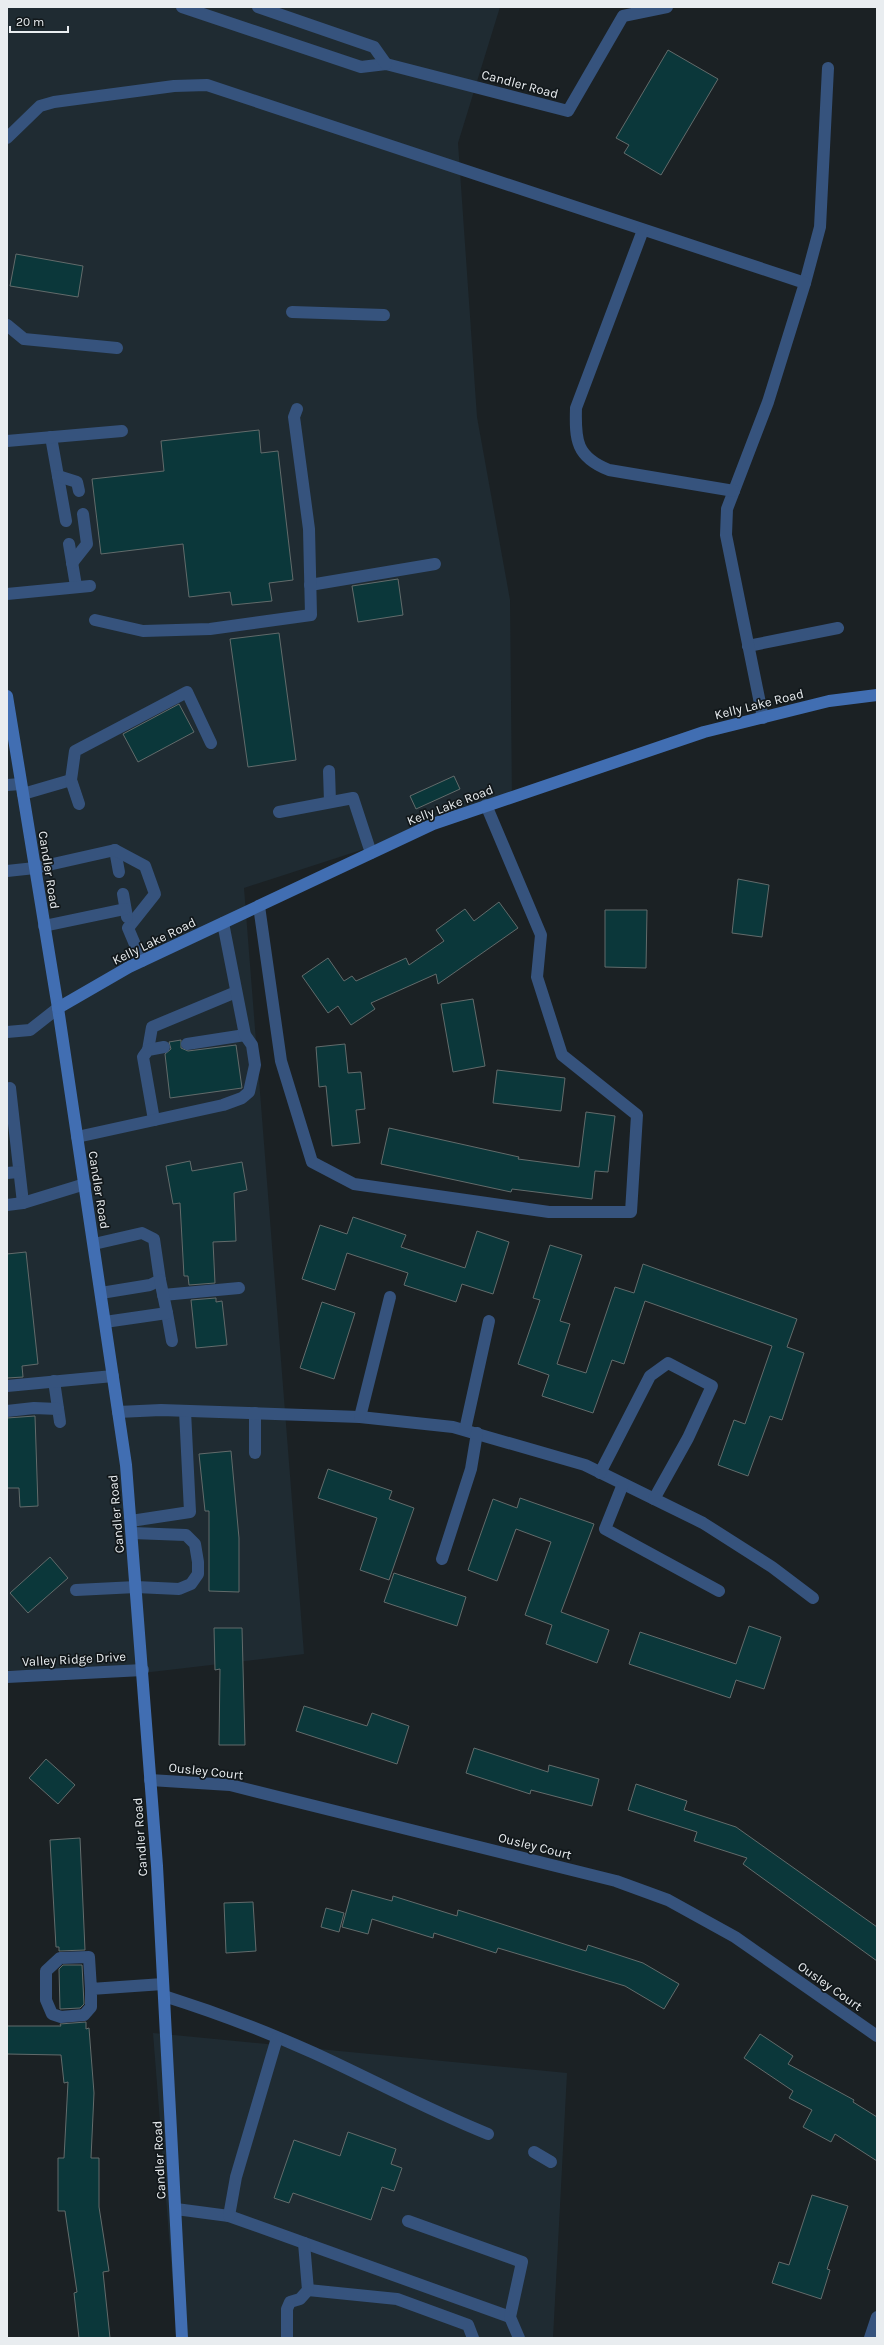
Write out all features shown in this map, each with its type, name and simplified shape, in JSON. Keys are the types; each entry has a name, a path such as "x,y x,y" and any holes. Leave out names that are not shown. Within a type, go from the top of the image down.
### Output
{"main road":[{"name":"Kelly Lake Road","path":"58,1008 142,961 433,824 704,732 829,702 877,695"},
{"name":"Candler Road","path":"7,696 11,740 22,789 58,1008 126,1465 143,1670 164,1990 182,2338"}],"street":[{"name":"Candler Road","path":"182,7 361,67 386,64 568,111 621,11 667,7"},
{"path":"258,7 374,47 386,64"},
{"path":"763,718 726,535 727,509 768,402 805,283 820,227 828,68"},
{"path":"7,138 40,106 54,102 174,86 207,85 805,283"},
{"path":"643,230 576,408 575,431 578,446 594,464 609,470 734,491"},
{"path":"292,312 384,315"},
{"path":"7,326 24,339 117,348"},
{"path":"95,620 143,631 210,628 310,615 309,529 294,417 298,410"},
{"path":"7,441 122,431"},
{"path":"51,437 66,521"},
{"path":"58,476 77,482 79,491"},
{"path":"72,563 87,544 83,514"},
{"path":"69,544 76,586"},
{"path":"310,585 435,564"},
{"path":"7,594 76,586 90,586"},
{"path":"748,646 838,628"},
{"path":"79,804 71,780 75,751 187,692 211,743"},
{"path":"328,771 330,802"},
{"path":"7,785 22,789 71,780"},
{"path":"279,812 353,798 371,853"},
{"path":"259,906 281,1061 312,1162 354,1184 549,1212 630,1212 637,1114 562,1055 537,977 541,935 486,805"},
{"path":"115,850 119,872"},
{"path":"7,871 35,868 115,850 145,866 155,894 128,928"},
{"path":"123,894 128,928 142,961"},
{"path":"44,926 125,909"},
{"path":"77,1137 223,1105 242,1098 249,1092 255,1065 252,1045 245,1035 223,923"},
{"path":"154,1120 143,1058 148,1050 152,1027 236,992"},
{"path":"7,1032 30,1030 58,1008"},
{"path":"187,1044 245,1035"},
{"path":"148,1050 164,1047"},
{"path":"7,1089 10,1088 12,1144 19,1172 23,1203"},
{"path":"7,1173 19,1172"},
{"path":"7,1205 23,1203 85,1184"},
{"path":"94,1244 142,1233 154,1239 160,1280 172,1341"},
{"path":"101,1293 150,1285 160,1280"},
{"path":"163,1295 239,1288"},
{"path":"360,1416 390,1297"},
{"path":"105,1322 166,1313"},
{"path":"442,1559 471,1469 471,1432 489,1321"},
{"path":"600,1473 650,1376 668,1363 712,1386 688,1438 654,1499"},
{"path":"7,1386 113,1376"},
{"path":"54,1381 60,1422"},
{"path":"7,1411 34,1408 58,1409"},
{"path":"118,1412 185,1411 360,1416 453,1426 585,1465 703,1523 772,1567 813,1598"},
{"path":"131,1527 190,1512 185,1411"},
{"path":"255,1413 255,1453"},
{"path":"623,1484 605,1529 719,1591"},
{"path":"76,1590 136,1587 179,1589 192,1584 198,1574 198,1562 195,1544 186,1535 131,1527"},
{"name":"Valley Ridge Drive","path":"7,1677 143,1670"},
{"name":"Ousley Court","path":"150,1780 230,1785 616,1880 668,1900 735,1937 877,2036"},
{"path":"89,1957 91,1989 91,2007 84,2015 61,2017 52,2014 46,2000 46,1971 60,1958 89,1957"},
{"path":"91,1989 164,1990 314,2053 442,2116 488,2134"},
{"path":"229,2216 236,2177 277,2038"},
{"path":"534,2152 551,2162"},
{"path":"176,2209 229,2216 510,2317"},
{"path":"408,2221 522,2262 510,2317 519,2338"},
{"path":"287,2338 287,2309 290,2302 300,2299 308,2290 304,2243"},
{"path":"308,2290 397,2299 468,2325 473,2338"},
{"path":"870,2338 877,2317"}],"shaded area":[{"path":"7,7 500,7 458,143 477,417 510,600 512,801 244,888 304,1654 151,1672 7,1670"},
{"path":"153,2033 567,2073 553,2338 177,2338"}],"building":[{"path":"668,50 718,79 661,175 624,153 629,145 616,138"},
{"path":"16,254 83,266 78,297 10,286"},
{"path":"259,430 261,453 278,451 293,580 269,583 272,601 232,605 230,592 189,597 183,544 101,554 92,479 164,471 161,441"},
{"path":"398,579 403,615 358,622 352,586"},
{"path":"279,633 296,760 248,767 230,639"},
{"path":"179,704 194,732 138,762 123,734"},
{"path":"454,776 460,789 416,809 410,796"},
{"path":"738,879 769,885 762,937 732,933"},
{"path":"499,902 518,928 438,984 436,974 371,1003 375,1009 351,1025 338,1006 328,1013 302,976 328,958 344,981 352,976 356,981 406,958 409,965 444,941 436,930 465,909 474,921"},
{"path":"605,910 647,910 646,968 605,967"},
{"path":"473,999 485,1066 453,1072 441,1004"},
{"path":"181,1040 181,1048 188,1051 236,1045 242,1088 170,1098 165,1054 171,1049 169,1042"},
{"path":"345,1044 348,1073 361,1072 365,1109 356,1110 360,1143 332,1146 326,1086 319,1087 316,1047"},
{"path":"497,1070 565,1078 561,1111 493,1103"},
{"path":"586,1112 615,1116 608,1172 595,1171 592,1199 512,1189 511,1192 381,1164 389,1128 519,1157 518,1159 579,1167"},
{"path":"190,1161 192,1171 242,1162 247,1190 234,1193 236,1241 213,1242 215,1283 189,1285 188,1276 184,1276 180,1203 173,1204 166,1166"},
{"path":"353,1217 406,1235 401,1247 465,1268 477,1231 509,1242 493,1294 462,1284 456,1302 404,1285 408,1273 347,1253 335,1290 302,1279 320,1225 347,1234"},
{"path":"550,1245 582,1255 560,1321 570,1324 557,1364 586,1373 615,1287 634,1293 643,1264 797,1319 787,1347 804,1353 782,1420 770,1416 748,1476 718,1465 734,1420 745,1424 772,1346 645,1301 624,1364 612,1360 593,1413 542,1396 549,1375 518,1364 540,1300 533,1298"},
{"path":"26,1252 38,1364 22,1366 23,1377 7,1378 7,1254"},
{"path":"216,1298 216,1302 222,1301 227,1345 196,1348 191,1300"},
{"path":"322,1302 355,1313 334,1379 300,1368"},
{"path":"35,1416 38,1506 20,1507 19,1488 7,1488 7,1418"},
{"path":"231,1451 239,1538 239,1592 209,1591 209,1511 205,1511 199,1454"},
{"path":"328,1469 392,1491 389,1499 414,1508 389,1580 360,1570 377,1518 318,1498"},
{"path":"520,1498 594,1524 561,1612 609,1630 597,1663 546,1644 552,1625 525,1615 551,1542 516,1529 497,1581 468,1570 493,1499 517,1508"},
{"path":"50,1557 68,1578 28,1613 10,1593"},
{"path":"394,1573 466,1597 457,1626 384,1602"},
{"path":"749,1626 781,1637 764,1689 736,1680 730,1698 629,1664 640,1632 736,1664"},
{"path":"214,1628 242,1628 245,1745 219,1745 220,1669 215,1670"},
{"path":"304,1706 367,1726 372,1713 409,1726 397,1764 296,1731"},
{"path":"474,1748 548,1772 549,1765 599,1779 592,1806 531,1790 530,1794 466,1773"},
{"path":"46,1759 75,1785 58,1804 29,1778"},
{"path":"636,1784 687,1801 684,1810 736,1827 877,1927 877,1961 743,1864 747,1858 694,1841 697,1832 628,1810"},
{"path":"80,1838 85,1950 59,1951 59,1947 56,1947 50,1840"},
{"path":"352,1890 392,1901 393,1896 457,1916 458,1910 586,1951 588,1945 643,1963 679,1984 664,2009 625,1986 498,1948 496,1953 434,1933 433,1938 372,1919 368,1934 342,1927"},
{"path":"253,1902 256,1951 226,1953 224,1903"},
{"path":"326,1908 344,1913 339,1932 321,1927"},
{"path":"63,1965 82,1965 84,2004 80,2008 60,2009 59,1969"},
{"path":"86,2022 86,2029 89,2028 94,2093 91,2158 99,2158 99,2207 109,2271 103,2272 110,2338 79,2338 74,2293 77,2292 65,2211 58,2211 58,2158 64,2158 68,2082 64,2083 61,2055 7,2054 7,2026 61,2026 60,2024"},
{"path":"760,2034 793,2056 788,2064 854,2100 853,2102 877,2117 877,2161 835,2134 831,2142 803,2127 812,2110 789,2098 793,2091 744,2058"},
{"path":"348,2132 396,2149 391,2164 402,2168 394,2191 382,2187 371,2220 293,2193 289,2203 274,2198 294,2140 340,2156"},
{"path":"812,2195 848,2206 827,2269 830,2270 821,2299 772,2283 779,2262 789,2265"}]}
